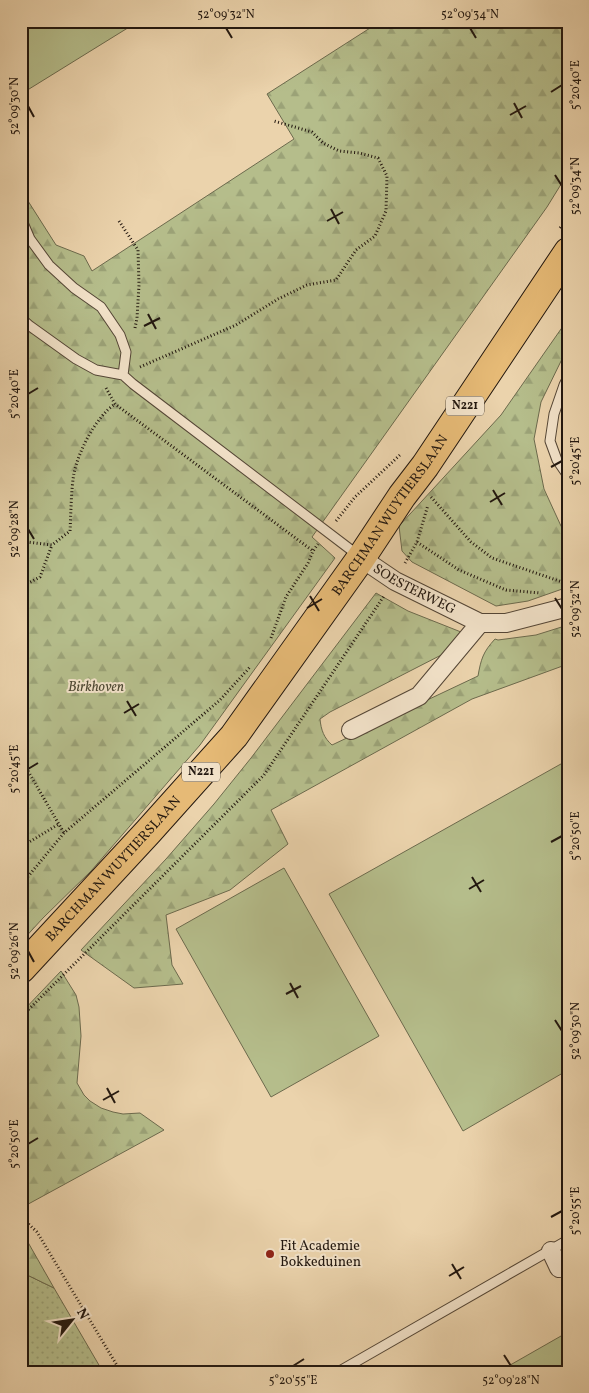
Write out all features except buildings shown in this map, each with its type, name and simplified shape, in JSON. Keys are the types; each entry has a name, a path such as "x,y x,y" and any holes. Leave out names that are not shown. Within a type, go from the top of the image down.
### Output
{"main road":[{"name":"BARCHMAN WUYTIERSLAAN","path":"21,969 234,736 361,558 568,252"}],"street":[{"name":"SOESTERWEG","path":"361,558 395,581 480,623 506,623 568,607"},
{"path":"351,730 419,696 480,623"},
{"path":"551,1251 559,1268"}],"lane":[{"path":"21,218 30,239 49,265 74,288 101,307 120,335 126,352 123,375 96,370 76,359 21,318"},
{"name":"SOESTERWEG","path":"123,375 361,558"},
{"path":"568,377 554,414 550,441 557,460 568,476"},
{"path":"338,1372 568,1240"}],"path":[{"path":"123,375 236,325 278,299 307,285 336,280 356,250 375,236 386,211 387,176 378,158 360,153 339,151 323,144 312,132 274,121"},
{"path":"119,220 138,250 139,285 137,318 132,337"},
{"path":"21,587 40,577 52,545 70,531 74,472 86,439 107,409 114,404 312,551 308,563 286,597 268,646"},
{"path":"328,533 355,497 388,465 430,496 470,542 492,558 568,584"},
{"path":"21,537 27,542 52,545"},
{"path":"417,542 459,570 506,590 541,593"},
{"path":"21,1018 264,775 395,581"},
{"path":"21,885 64,832 220,700 250,667"},
{"path":"21,759 64,832"},
{"path":"21,847 59,824"},
{"path":"21,1217 37,1232 121,1372"}],"green space":[{"path":"21,21 139,21 21,94"},
{"name":"Birkhoven","path":"381,21 568,21 568,173 547,207 312,537 335,558 200,745 91,871 21,942 21,190 56,245 84,256 92,271 294,139 267,94"},
{"path":"568,319 568,351 563,357 541,402 534,439 544,489 568,537 568,587 528,601 496,606 412,562 402,551 399,526 501,415"},
{"path":"376,593 408,611 461,632 451,650 330,712 320,719 323,734 332,745 478,676 483,656 495,639 536,635 568,625 568,664 472,699 271,810 288,844 230,890 166,915 172,965 183,984 134,988 81,950 166,859 214,804"},
{"path":"568,760 568,1070 463,1131 329,894"},
{"path":"284,868 379,1036 271,1097 176,929"},
{"path":"61,971 76,995 79,1007 81,1036 77,1083 84,1095 101,1108 113,1112 123,1114 140,1113 164,1130 21,1208 21,1013"},
{"path":"21,1230 54,1288 21,1272"},
{"path":"21,1272 54,1288 103,1372 21,1372"},
{"path":"568,1332 568,1372 498,1372"}],"place":[{"name":"Fit Academie Bokkeduinen","path":"270,1254"}]}
